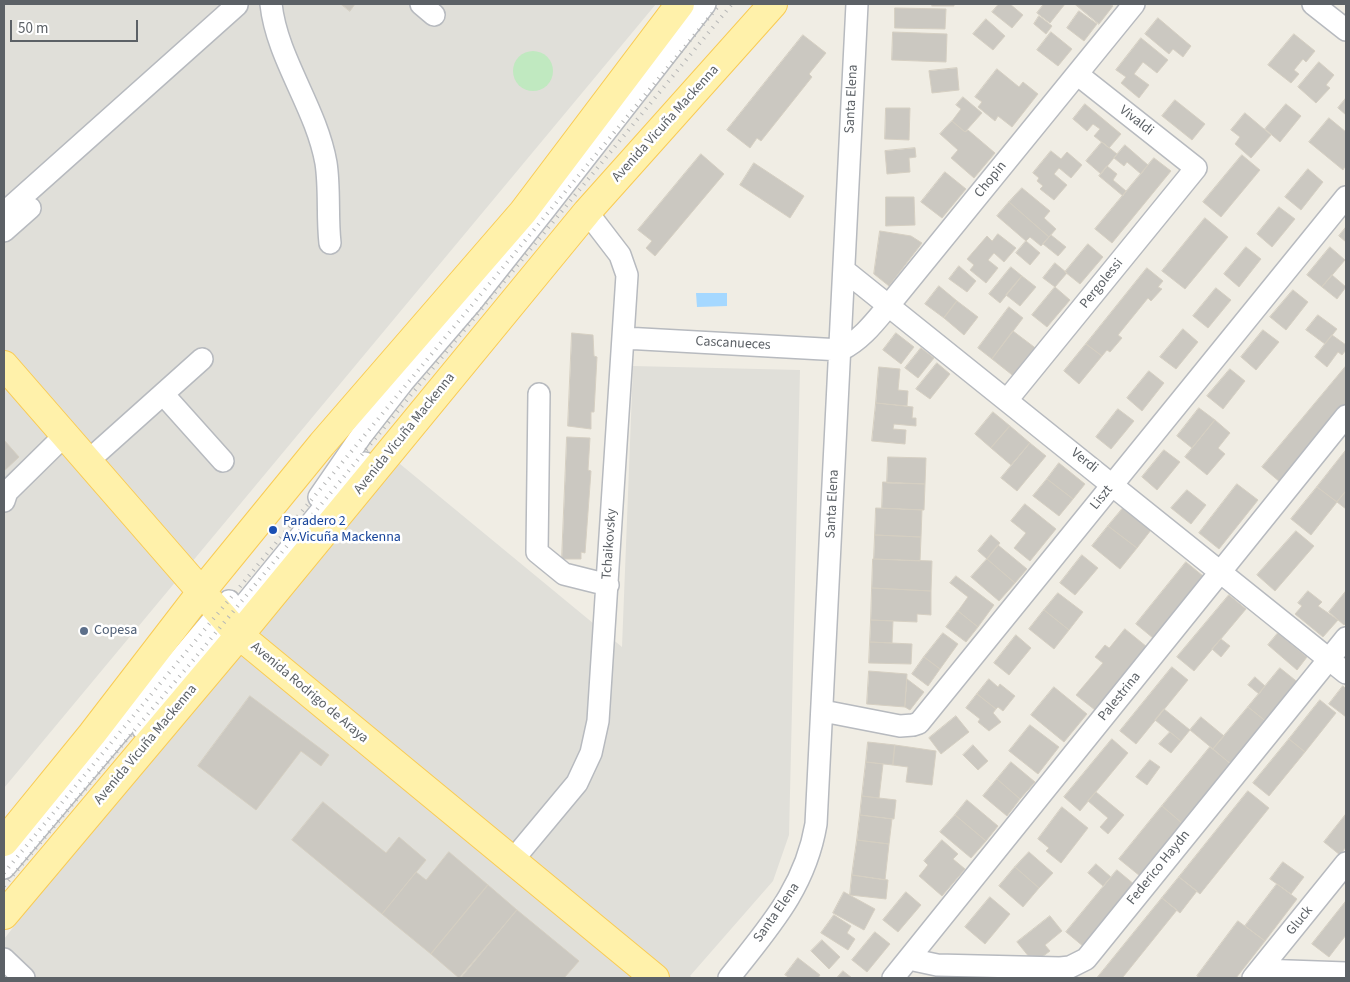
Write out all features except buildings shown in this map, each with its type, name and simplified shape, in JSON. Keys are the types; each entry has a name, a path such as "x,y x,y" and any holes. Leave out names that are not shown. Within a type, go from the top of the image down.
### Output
{"main road":[{"path":"4,842 92,734 202,591 344,418 523,212 680,4"},
{"name":"Avenida Vicuña Mackenna","path":"4,915 229,624 587,212 773,4"},
{"name":"Avenida Rodrigo de Araya","path":"4,366 229,624 655,978"}],"street":[{"path":"271,4 273,26 305,100 326,163 330,243"},
{"path":"4,868 229,624 280,547 402,382 523,238 705,4"},
{"path":"4,899 326,505 362,466 555,236 756,4"},
{"name":"Santa Elena","path":"729,978 786,904 808,860 816,824 857,4"},
{"name":"Chopin","path":"841,350 860,339 889,305 1134,4"},
{"path":"1314,4 1346,30"},
{"path":"4,213 236,5"},
{"name":"Vivaldi","path":"1077,74 1196,168"},
{"name":"Pergolessi","path":"1008,400 1196,168"},
{"name":"Liszt","path":"823,710 900,726 913,725 918,722 1346,197"},
{"path":"4,231 35,204"},
{"name":"Tchaikovsky","path":"512,861 577,783 591,753 598,721 627,276 620,255 587,212"},
{"name":"Verdi","path":"844,270 1346,673"},
{"name":"Cascanueces","path":"624,338 841,350"},
{"path":"88,461 202,358"},
{"path":"163,394 223,461"},
{"path":"539,394 537,552 550,565 564,574 608,585"},
{"name":"Palestrina","path":"893,978 1346,416"},
{"path":"5,495 65,435"},
{"name":"Federico Haydn","path":"909,959 937,965 1060,968 1070,967 1086,959 1346,638"},
{"name":"Gluck","path":"1257,974 1346,863"},
{"path":"4,959 24,978"},
{"path":"1257,974 1346,973"}],"shaded area":[{"path":"4,4 656,4 4,788"},
{"path":"633,366 800,370 789,835 773,881 690,976 693,978 4,978 4,939 246,634 394,459 622,647"}],"green space":[{"path":"533,51 547,57 553,71 547,85 533,91 519,85 513,71 519,57"}],"water":[{"path":"696,293 727,293 727,306 697,307"}],"railway":[{"path":"4,873 720,4"},
{"path":"4,886 195,658 732,4"}],"place":[{"name":"Paradero 2 Av.Vicuña Mackenna","path":"273,530"},
{"name":"Copesa","path":"84,631"}]}
